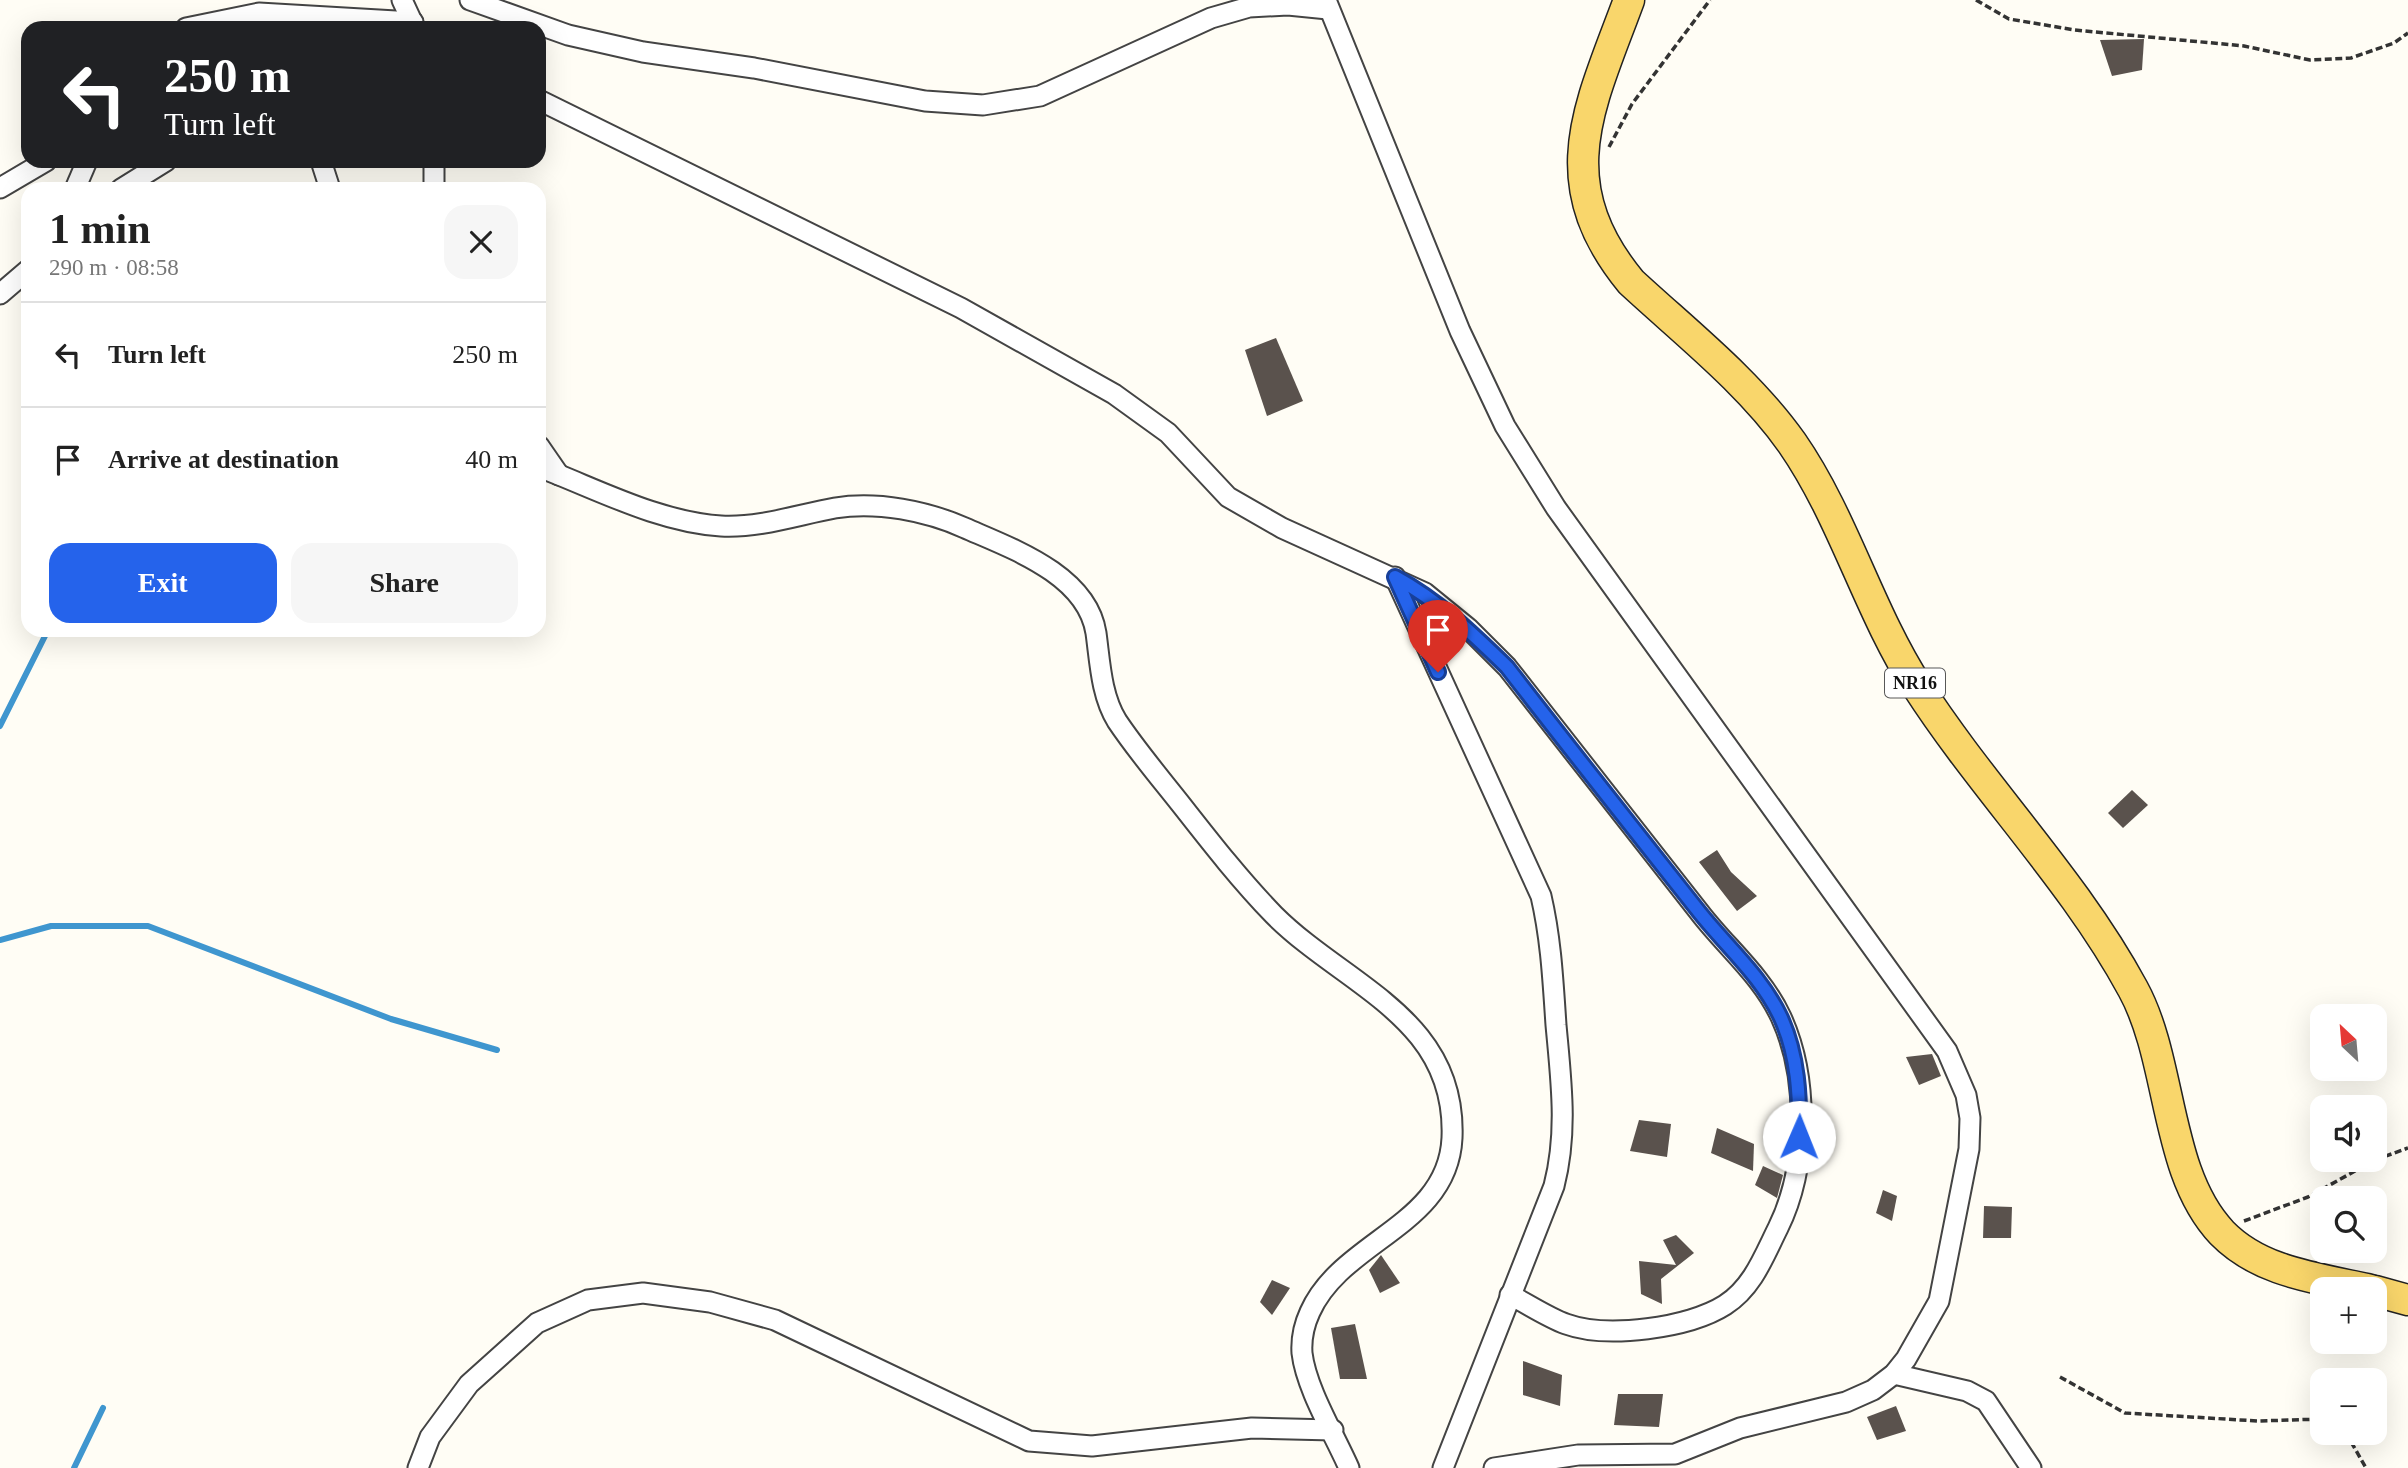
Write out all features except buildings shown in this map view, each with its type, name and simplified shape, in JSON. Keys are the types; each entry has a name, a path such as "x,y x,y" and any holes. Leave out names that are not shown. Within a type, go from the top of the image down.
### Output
{"main road":[{"name":"NR16","path":"1629,0 1584,134 1584,192 1593,221 1612,259 1631,282 1731,375 1773,419 1793,446 1820,492 1881,624 1917,685 2118,962 2148,1021 2183,1160 2197,1195 2219,1230 2238,1248 2283,1270 2314,1277"},
{"name":"NR16","path":"2387,1294 2408,1300"}],"street":[{"path":"402,0 412,21"},
{"path":"470,0 529,21"},
{"path":"546,27 568,35 643,52 754,68 925,101 983,105 1040,96 1224,14 1249,7 1327,4 1460,331 1505,426 1556,508 1923,1015 1958,1073 1970,1118 1969,1149 1943,1286 1932,1316 1894,1374 1873,1391 1846,1402 1740,1428 1675,1454 1578,1455 1494,1468"},
{"path":"220,21 258,13 362,21"},
{"path":"546,103 961,307 1114,394 1168,433 1228,497 1282,528 1395,577 1436,602 1507,667 1717,934 1757,976 1780,1017 1788,1038 1800,1095 1798,1158 1788,1209 1755,1275 1735,1298 1715,1311 1690,1320 1643,1329 1589,1330 1566,1324 1510,1295"},
{"path":"0,188 34,168"},
{"path":"132,182 155,168"},
{"path":"0,294 21,276"},
{"path":"546,456 559,475"},
{"path":"546,470 683,520 719,526 772,523 841,507 913,512 962,526 1063,579 1080,594 1095,627 1103,683 1113,715 1133,743 1237,876 1277,918 1320,955 1393,1006 1407,1020 1433,1057 1445,1084 1451,1109 1452,1140 1448,1164 1440,1183 1418,1212 1327,1281 1302,1335 1304,1365 1349,1468"},
{"path":"1395,577 1541,896 1549,930 1564,1120 1562,1157 1554,1186 1443,1468"},
{"path":"418,1468 430,1437 470,1384 537,1323 588,1300 643,1293 710,1302 775,1320 887,1372 988,1424 1029,1441 1092,1446 1252,1428 1333,1430"},
{"path":"1894,1374 1967,1391 1986,1401 1996,1411 2031,1468"}],"path":[{"path":"1608,148 1632,104 1710,0"},
{"path":"1976,0 2009,19 2075,30 2244,46 2310,60 2351,58 2394,43 2408,33"},
{"path":"2387,1155 2408,1147"},
{"path":"2219,1230 2308,1197 2353,1172"},
{"path":"2060,1377 2124,1413 2258,1420 2310,1419"},
{"path":"2353,1445 2365,1468"}],"waterway":[{"path":"0,726 44,637"},
{"path":"0,940 51,926 148,926 391,1019 497,1050"},
{"path":"74,1468 103,1408"}],"route":[{"path":"1438,672 1395,577 1425,593 1468,628 1507,667 1717,934 1757,976 1780,1017 1792,1048 1800,1095 1799,1137"}]}
